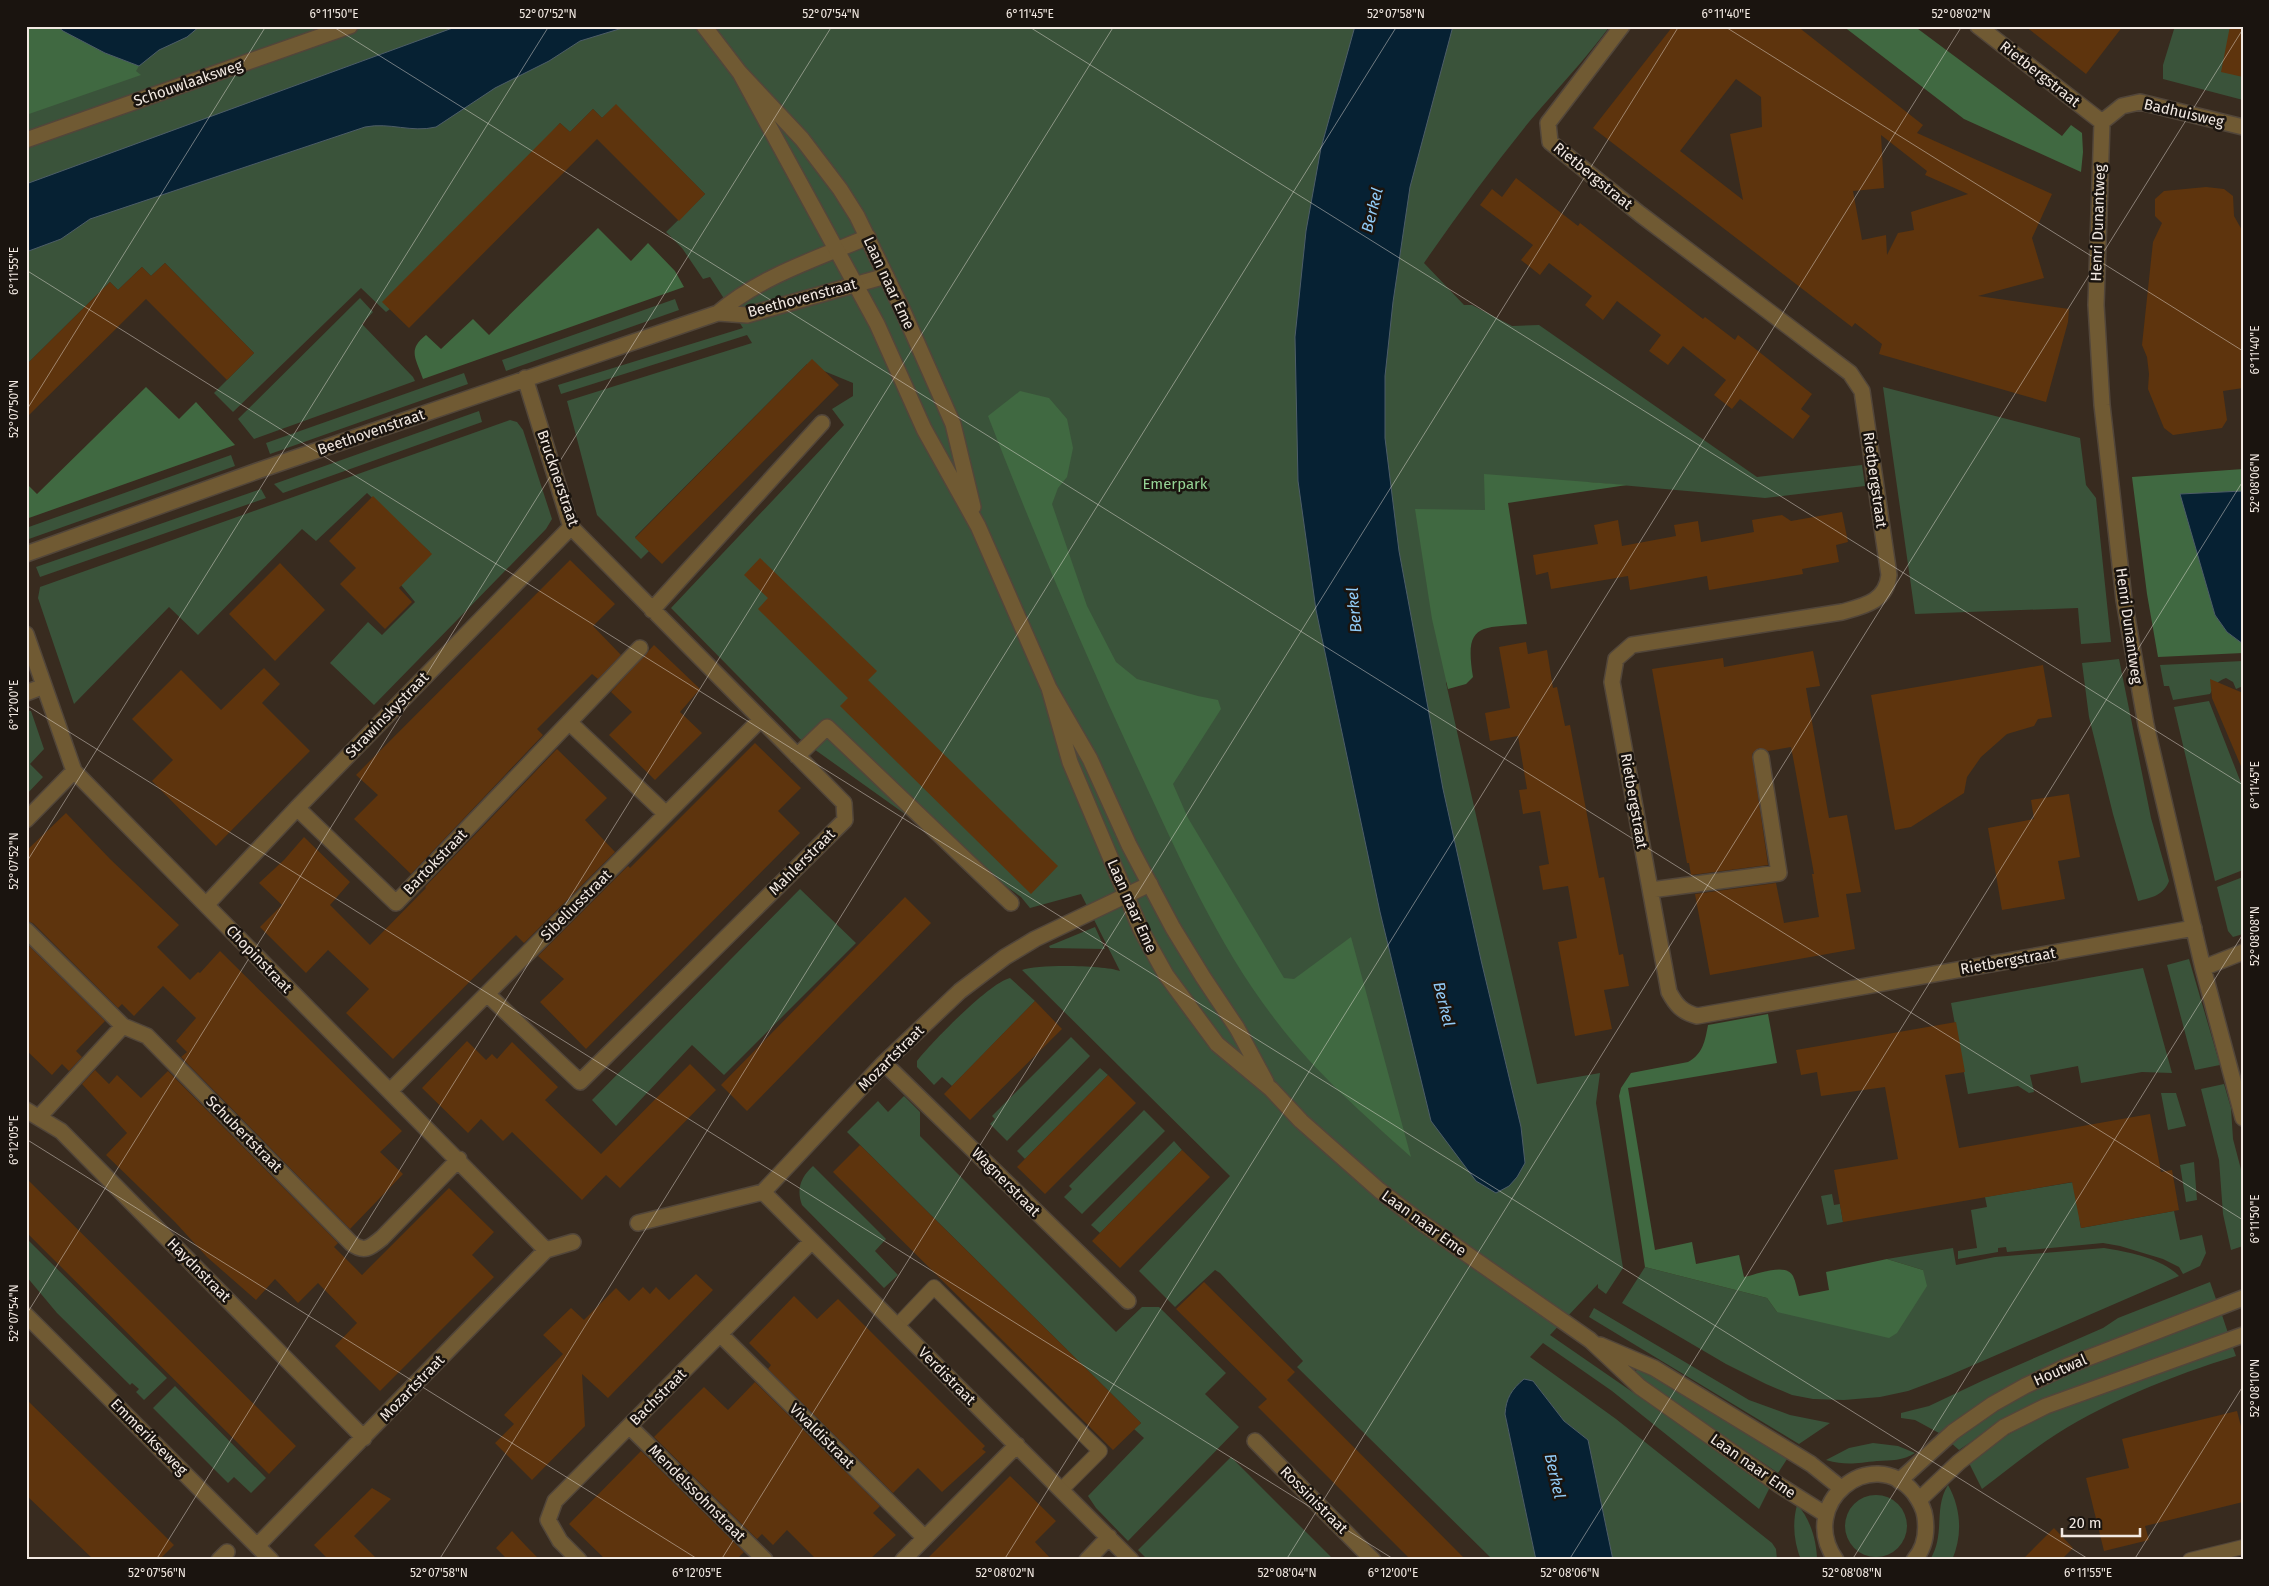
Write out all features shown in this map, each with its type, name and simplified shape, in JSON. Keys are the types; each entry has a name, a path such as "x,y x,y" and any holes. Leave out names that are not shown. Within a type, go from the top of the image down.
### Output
{"street":[{"name":"Schouwlaaksweg","path":"26,140 350,26"},
{"name":"Laan naar Eme","path":"704,26 740,73 802,139 840,189 868,237 953,424 978,526"},
{"name":"Rietbergstraat","path":"1622,26 1548,122 1550,142 1640,214 1850,373 1856,380 1863,398 1889,576 1888,585 1884,593 1870,604 1842,612 1632,645 1616,659 1612,682 1669,992 1680,1009 1697,1016 2194,928"},
{"name":"Rietbergstraat","path":"1978,26 2102,122"},
{"name":"Laan naar Eme","path":"740,73 783,155 877,324 924,429 978,526 1049,688 1090,759 1129,845 1203,977 1237,1028 1271,1090"},
{"name":"Badhuisweg","path":"2102,122 2122,106 2140,102 2243,127"},
{"name":"Henri Dunantweg","path":"2102,122 2096,305 2102,405 2124,600 2146,725 2203,968 2243,1118"},
{"name":"Beethovenstraat","path":"26,554 525,378 718,313 738,296 780,273 868,237"},
{"name":"Beethovenstraat","path":"718,313 746,315 886,276"},
{"name":"Brucknerstraat","path":"525,378 571,527 797,756"},
{"path":"652,610 822,423"},
{"name":"Strawinskystraat","path":"206,905 296,808 571,527"},
{"name":"Chopinstraat","path":"26,634 74,771 391,1090 546,1250"},
{"name":"Bartokstraat","path":"296,808 396,903 640,648"},
{"path":"26,693 44,686"},
{"name":"Laan naar Eme","path":"1049,688 1070,762 1152,953 1189,1008 1217,1044 1271,1090 1300,1121 1379,1190 1418,1220 1590,1340 1640,1387 1779,1485 1825,1514"},
{"name":"Sibeliusstraat","path":"391,1090 761,720"},
{"path":"569,722 666,814"},
{"path":"797,756 827,727 1012,903"},
{"name":"Mahlerstraat","path":"487,994 580,1082 845,820 844,802 797,756"},
{"path":"1651,890 1779,873 1761,757"},
{"path":"26,820 74,771"},
{"name":"Mozartstraat","path":"763,1192 884,1063 940,1008 1005,957 1042,935 1150,884"},
{"name":"Schubertstraat","path":"26,930 123,1026 147,1036 344,1236 360,1249 369,1249 382,1238 458,1159"},
{"path":"2203,968 2243,952"},
{"path":"32,1114 123,1026"},
{"name":"Wagnerstraat","path":"884,1063 1128,1302"},
{"name":"Haydnstraat","path":"32,1114 61,1131 364,1438"},
{"path":"638,1223 763,1192"},
{"name":"Verdistraat","path":"763,1192 1131,1560"},
{"name":"Bachstraat","path":"580,1560 560,1541 548,1520 556,1500 812,1241"},
{"name":"Mozartstraat","path":"257,1546 546,1250 573,1242"},
{"name":"Houtwal","path":"1899,1481 1953,1432 1993,1404 2025,1386 2067,1366 2243,1298"},
{"name":"Emmerikseweg","path":"26,1315 271,1560"},
{"name":"Vivaldistraat","path":"720,1334 925,1538"},
{"name":"Houtwal","path":"1919,1500 1959,1462 2004,1427 2046,1406 2243,1335"},
{"name":"Laan naar Eme","path":"1590,1340 1654,1368 1811,1464 1841,1488"},
{"name":"Mendelssohnstraat","path":"629,1426 765,1560"},
{"name":"Rossinistraat","path":"1255,1441 1373,1560"},
{"path":"903,1560 1017,1445"},
{"path":"1836,1560 1825,1539 1825,1514 1831,1500 1841,1488 1854,1479 1869,1475 1884,1476 1899,1481 1910,1489 1919,1500 1925,1514 1926,1529 1924,1544 1914,1560"},
{"path":"1087,1560 1109,1537"}],"lane":[{"path":"897,1326 934,1288 1100,1451 1061,1490"},
{"path":"2190,1560 2243,1547"}],"green space":[{"name":"Emerpark","path":"26,26 1610,26 1591,51 1515,139 1424,263 1464,305 1472,305 1512,326 1539,325 1757,477 1862,465 1865,486 1765,498 1587,482 1501,500 1483,615 1446,683 1537,1084 1600,1073 1596,1103 1623,1268 1606,1294 1598,1288 1598,1284 1550,1335 1770,1487 1759,1509 1612,1391 1543,1343 1530,1357 1616,1419 1772,1543 1776,1549 1777,1560 1613,1560 1588,1440 1564,1421 1533,1381 1505,1414 1536,1560 1488,1560 1490,1557 1297,1367 1303,1361 1220,1273 1215,1270 1175,1307 1139,1271 1230,1176 1022,970 1071,966 1100,967 1120,971 1081,894 1030,908 1021,897 800,739 671,608 844,425 832,409 853,396 853,383 807,364 635,537 649,551 641,559 597,515 567,401 752,343 747,335 561,394 558,385 743,328 710,277 703,279 682,248 666,232 705,194 616,105 602,118 593,109 570,132 560,123 390,309 386,312 361,288 233,412 214,393 254,353 165,263 151,276 142,267 118,290 110,282 26,365"},
{"path":"26,26 57,26 105,53 139,66 136,71 141,75 26,115"},
{"path":"1843,26 1914,26 2062,136 2071,125 2082,133 2081,172 1964,119"},
{"path":"2175,26 2243,26 2243,100 2163,79 2163,65"},
{"path":"598,228 631,261 648,243 675,271 684,287 423,379 415,355 415,350 420,340 426,335 441,349 473,319 489,335"},
{"path":"360,298 373,312 362,324 415,381 254,439 238,419"},
{"path":"675,299 679,310 506,371 502,360"},
{"path":"464,373 468,384 270,454 266,443"},
{"path":"146,387 179,419 196,402 235,445 26,519 26,483 37,494"},
{"path":"1883,387 2080,438 2086,485 2096,498 2111,642 2081,644 2078,608 1915,614"},
{"path":"1020,391 1049,398 1067,419 1073,448 1067,477 1058,488 1052,504 1087,606 1116,662 1137,679 1218,700 1221,709 1173,784 1188,818 1284,978 1294,979 1351,937 1411,1157 1341,1093 1292,1041 1237,964 1202,903 1156,807 1081,641 988,416"},
{"path":"479,411 482,422 283,493 274,484"},
{"path":"510,420 517,422 523,430 552,519 546,529 374,705 330,663 368,622 382,635 415,602 401,585 430,552 367,493 316,541 302,529 198,635 169,607 74,704 38,598 40,587"},
{"path":"231,455 235,466 26,540 26,528"},
{"path":"2243,469 2243,491 2181,494 2215,615 2227,632 2243,644 2243,653 2158,657 2147,594 2132,477"},
{"path":"1484,474 1627,485 1508,503 1527,624 1497,626 1479,632 1471,646 1473,677 1466,684 1448,689 1432,619 1415,509 1485,510"},
{"path":"261,489 266,498 40,577 36,567"},
{"path":"2119,659 2151,818 2169,881 2160,893 2138,901 2113,814 2089,717 2082,663"},
{"path":"2243,661 2243,686 2236,689 2233,682 2226,678 2216,684 2210,694 2173,700 2169,686 2164,686 2160,665"},
{"path":"2209,701 2243,788 2243,870 2215,881 2174,707"},
{"path":"26,710 31,711 44,749 30,764 43,777 26,795"},
{"path":"2243,877 2243,934 2233,937 2228,931 2217,887"},
{"path":"800,889 856,943 724,1075 692,1045 616,1126 592,1100"},
{"path":"1095,927 1105,949 1050,948 1049,946"},
{"path":"2189,959 2220,1065 2195,1070 2167,965"},
{"path":"2143,968 2172,1073 2142,1072 2081,1083 2078,1066 2030,1075 2034,1092 2029,1093 2018,1086 1968,1094 1951,1003"},
{"path":"1010,978 1035,1001 952,1086 942,1077 934,1085 917,1067 917,1061 934,1041 975,1002 1001,982"},
{"path":"1768,1014 1777,1063 1628,1088 1655,1250 1692,1242 1696,1264 1739,1255 1744,1277 1770,1270 1784,1270 1793,1276 1799,1296 1829,1290 1826,1272 1887,1259 1923,1270 1927,1286 1897,1333 1889,1338 1777,1312 1767,1298 1645,1267 1619,1096 1621,1088 1631,1073 1688,1062 1693,1059 1700,1051 1708,1025"},
{"path":"1071,1037 1090,1056 1007,1141 990,1124 995,1119 992,1116"},
{"path":"1100,1068 1108,1075 1025,1159 1017,1151"},
{"path":"2224,1084 2231,1108 2233,1139 2243,1177 2243,1246 2231,1250 2223,1214 2219,1160 2201,1089"},
{"path":"2161,1093 2176,1093 2186,1126 2168,1130"},
{"path":"904,1096 920,1112 920,1136 1116,1332 1142,1307 1159,1307 1226,1373 1205,1394 1239,1427 1128,1541 1096,1508 1088,1496 1144,1438 1134,1429 1141,1423 847,1132 878,1101 888,1112"},
{"path":"1144,1110 1165,1131 1082,1214 1064,1197 1072,1189 1069,1186"},
{"path":"1174,1141 1182,1150 1100,1233 1091,1225"},
{"path":"2194,1162 2197,1200 2186,1202 2180,1165"},
{"path":"813,1166 886,1239 875,1251 898,1275 884,1288 802,1205 800,1199 801,1184 805,1174"},
{"path":"2074,1182 2081,1228 2174,1211 2180,1240 2202,1235 2206,1253 2200,1266 2183,1274 2179,1267 2163,1259 2103,1243 2007,1252 2006,1247 1998,1248 1998,1252 1958,1259 1958,1251 1977,1248 1971,1210 1987,1207 1985,1197"},
{"path":"1832,1194 1834,1205 1840,1204 1843,1222 1827,1225 1821,1196"},
{"path":"26,1238 167,1378 144,1400 136,1392 139,1389 132,1383 130,1385 57,1313 26,1276"},
{"path":"1953,1248 1956,1265 1995,1257 2104,1248 2154,1260 2179,1276 1948,1376 1908,1391 1880,1397 1844,1400 1813,1399 1792,1395 1766,1384 1726,1364 1622,1303 1645,1267 1767,1298 1777,1312 1923,1270 1887,1259"},
{"path":"2210,1282 2217,1302 2004,1390 1978,1405 1939,1433 1915,1420 1901,1418 1901,1413 1929,1406 2103,1328 2118,1318"},
{"path":"1594,1308 1749,1400 1790,1415 1830,1423 1799,1444 1589,1317"},
{"path":"2221,1312 2228,1333 2003,1420 1959,1450 1950,1442 1981,1420 2047,1383 2116,1353"},
{"path":"2232,1345 2236,1356 2163,1381 2090,1415 2046,1441 1982,1489 1969,1463 1998,1440 2054,1410 2157,1375"},
{"path":"1637,1369 1642,1369 1789,1456 1778,1473 1638,1378 1635,1373"},
{"path":"175,1386 266,1478 251,1493 234,1477 228,1483 153,1408"},
{"path":"1873,1443 1898,1446 1915,1453 1897,1460 1840,1463 1826,1460 1849,1448"},
{"path":"1231,1457 1334,1560 1148,1560 1138,1550"},
{"path":"1948,1485 1958,1512 1959,1531 1956,1551 1952,1560 1930,1560 1935,1550 1939,1531 1941,1503"},
{"path":"1876,1495 1888,1497 1898,1504 1905,1514 1907,1526 1905,1538 1898,1548 1888,1555 1876,1557 1864,1555 1854,1548 1847,1538 1845,1526 1847,1514 1854,1504 1864,1497"},
{"path":"1797,1505 1806,1516 1812,1530 1817,1560 1801,1560 1795,1533"}],"water":[{"path":"57,26 200,26 187,37 159,50 139,66 105,53"},
{"path":"458,26 629,26 580,41 549,61 495,88 436,127 418,129 383,126 365,127 90,219 61,239 26,252 26,184"},
{"name":"Berkel","path":"1355,26 1453,26 1410,187 1393,302 1385,376 1385,438 1399,551 1443,789 1521,1127 1525,1163 1509,1186 1496,1193 1476,1181 1431,1121 1380,912 1316,610 1298,481 1295,337 1306,231 1321,148"},
{"path":"2243,491 2243,644 2227,632 2215,615 2180,494"},
{"name":"Berkel","path":"1524,1379 1533,1381 1564,1421 1588,1440 1613,1560 1536,1560 1505,1414 1510,1394"}],"building":[{"path":"1673,26 1797,26 1923,125 1917,133 2052,194 2032,238 2044,278 1978,296 2069,309 2068,322 2046,402 1879,354 1882,344 1855,323 1852,327 1593,128","holes":["1736,79 1761,97 1762,127 1730,134 1743,200 1680,151","1881,135 1927,171 1925,175 1968,194 1911,212 1914,230 1898,233 1887,255 1886,235 1862,240 1853,191 1884,188"]},
{"path":"2025,26 2123,26 2086,74"},
{"path":"2230,26 2243,26 2243,77 2221,72"},
{"path":"616,104 705,194 679,221 597,139 409,328 382,302 560,123 570,132 593,109 602,118"},
{"path":"1516,178 1578,226 1580,223 1703,319 1705,317 1735,340 1738,335 1812,394 1801,409 1810,416 1793,439 1740,399 1732,409 1714,395 1726,380 1683,346 1668,365 1649,351 1661,335 1617,301 1603,320 1585,305 1592,296 1549,263 1540,275 1521,260 1533,245 1480,205 1492,189 1502,197"},
{"path":"2206,187 2224,189 2233,196 2234,216 2243,232 2243,388 2223,391 2227,420 2222,428 2173,435 2164,428 2148,389 2147,357 2142,345 2153,242 2162,223 2155,216 2155,199 2164,191"},
{"path":"165,263 254,353 227,380 146,299 26,418 26,365 110,282 118,290 142,267 151,276"},
{"path":"812,359 839,385 662,564 635,538"},
{"path":"373,496 432,554 399,588 412,602 385,629 340,584 356,568 329,541"},
{"path":"1842,512 1848,542 1836,545 1839,562 1802,569 1803,574 1709,590 1707,576 1630,590 1628,576 1551,589 1548,572 1536,575 1533,555 1598,544 1594,525 1618,520 1622,546 1676,536 1674,525 1698,521 1701,542 1754,532 1752,520 1782,515 1791,521"},
{"path":"760,558 877,671 868,680 1058,866 1031,894 840,706 848,698 758,609 768,598 744,575"},
{"path":"570,560 615,604 593,626 621,655 598,679 592,674 537,729 543,735 411,874 354,819 378,795 356,775"},
{"path":"280,563 325,610 275,661 229,614"},
{"path":"1526,642 1528,654 1547,650 1553,688 1557,687 1565,726 1570,725 1599,878 1604,877 1619,955 1623,954 1629,986 1604,990 1612,1029 1575,1036 1558,942 1577,938 1568,886 1543,890 1539,866 1549,864 1540,811 1523,814 1519,790 1527,789 1518,736 1490,741 1485,713 1510,708 1499,647"},
{"path":"654,645 700,689 680,712 702,733 655,780 609,735 632,712 611,692"},
{"path":"1813,651 1820,686 1806,688 1829,818 1847,815 1861,892 1846,894 1855,949 1710,975 1695,894 1776,883 1784,923 1819,917 1812,874 1814,874 1795,768 1791,747 1768,751 1759,748 1752,754 1768,865 1691,875 1689,863 1687,863 1652,669 1723,658 1724,667"},
{"path":"2043,665 2052,717 2038,719 2034,726 2007,734 1981,757 1967,777 1964,793 1911,827 1895,830 1871,695"},
{"path":"264,668 280,684 262,703 310,751 216,846 152,781 173,760 132,719 181,670 221,710"},
{"path":"2210,679 2243,693 2243,771 2212,698"},
{"path":"755,743 801,788 778,811 800,833 586,1049 540,1002 564,979 538,956 628,866 630,868"},
{"path":"557,749 607,798 585,820 615,852 524,943 516,935 393,1059 346,1013 369,989 328,950 306,973 260,927 282,905 259,883 284,860 304,837 350,882 330,905 370,945"},
{"path":"2069,794 2080,857 2058,861 2065,899 2002,910 1988,828 2034,819 2031,800"},
{"path":"66,813 110,859 179,925 157,947 190,980 198,972 200,973 220,951 402,1131 380,1152 403,1174 350,1229 181,1057 187,1052 176,1041 196,1018 163,986 134,1016 122,1004 118,1008 33,923 26,921 26,851"},
{"path":"905,897 931,923 747,1111 721,1085"},
{"path":"26,943 105,1021 76,1051 82,1057 69,1071 62,1064 52,1075 26,1050"},
{"path":"1035,1001 1062,1029 970,1120 944,1094"},
{"path":"1956,1022 1965,1072 1945,1075 1959,1148 2150,1114 2161,1172 2172,1170 2179,1210 2081,1228 2072,1182 1843,1222 1834,1170 1898,1159 1885,1087 1821,1096 1817,1072 1801,1075 1796,1050"},
{"path":"467,1041 486,1060 492,1054 497,1059 512,1042 558,1087 545,1100 601,1154 690,1064 716,1090 620,1188 606,1175 582,1200 512,1132 503,1141 481,1119 468,1133 422,1088"},
{"path":"95,1070 109,1084 117,1075 141,1098 168,1071 338,1243 334,1247 362,1275 449,1188 494,1232 472,1255 494,1277 380,1391 335,1346 357,1323 318,1283 298,1303 275,1279 256,1300 207,1257 175,1222 106,1155 127,1133 82,1084"},
{"path":"1108,1075 1136,1103 1045,1194 1017,1167"},
{"path":"860,1145 1141,1423 1113,1450 833,1172"},
{"path":"1182,1150 1210,1177 1120,1268 1092,1241"},
{"path":"26,1178 296,1446 269,1474 26,1232"},
{"path":"696,1274 713,1290 608,1398 582,1374 585,1426 532,1480 495,1443 514,1424 504,1415 563,1354 543,1335 571,1308 584,1320 616,1288 629,1301 643,1287 650,1294 656,1287 669,1300"},
{"path":"1204,1282 1295,1372 1287,1380 1466,1560 1411,1560 1258,1407 1267,1399 1176,1309"},
{"path":"794,1296 817,1319 838,1299 985,1446 982,1449 986,1452 942,1492 918,1468 893,1493 768,1369 771,1365 749,1343"},
{"path":"755,1382 880,1506 873,1513 896,1535 869,1560 817,1560 787,1530 773,1545 762,1534 757,1539 654,1437 704,1387 728,1410"},
{"path":"26,1399 174,1545 159,1560 94,1560 26,1495"},
{"path":"2237,1411 2243,1434 2243,1502 2145,1526 2149,1540 2104,1551 2086,1478 2129,1468 2122,1439"},
{"path":"641,1451 744,1552 736,1560 606,1560 569,1524"},
{"path":"1010,1476 1056,1521 1035,1542 1052,1560 926,1560"},
{"path":"372,1488 391,1499 354,1536 378,1560 329,1560 314,1545"},
{"path":"2054,1528 2073,1548 2061,1560 2022,1560"},
{"path":"512,1531 540,1560 508,1560 496,1548"}]}
